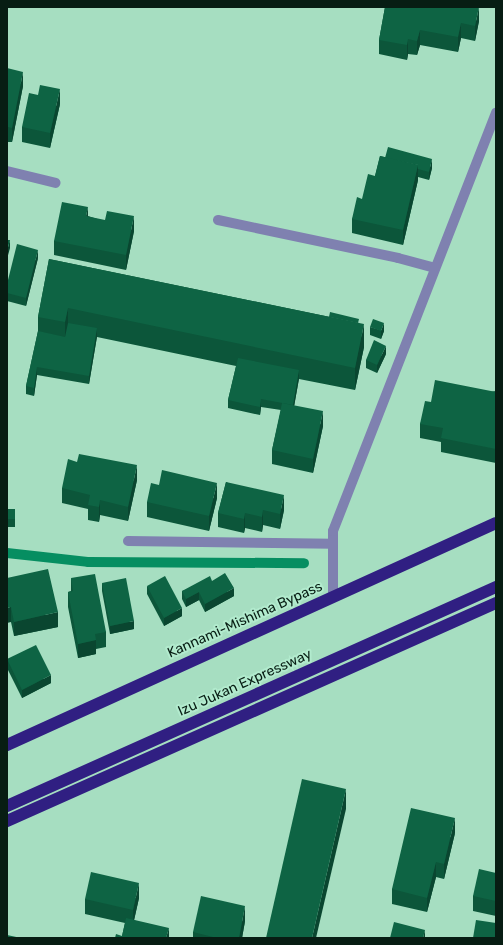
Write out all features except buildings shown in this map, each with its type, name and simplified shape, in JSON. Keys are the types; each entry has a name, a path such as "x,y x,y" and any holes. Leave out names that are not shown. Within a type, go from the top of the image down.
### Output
{"highway":[{"name":"Kannami-Mishima Bypass","path":"7,745 496,523"},
{"name":"Izu Jukan Expressway","path":"7,806 496,587"},
{"path":"7,821 496,603"}],"street":[{"path":"333,597 333,531 496,113"},
{"path":"7,171 56,183"},
{"path":"218,220 398,258 435,268"},
{"path":"128,541 333,544"}],"waterway":[{"path":"7,553 88,562 304,563"}]}
